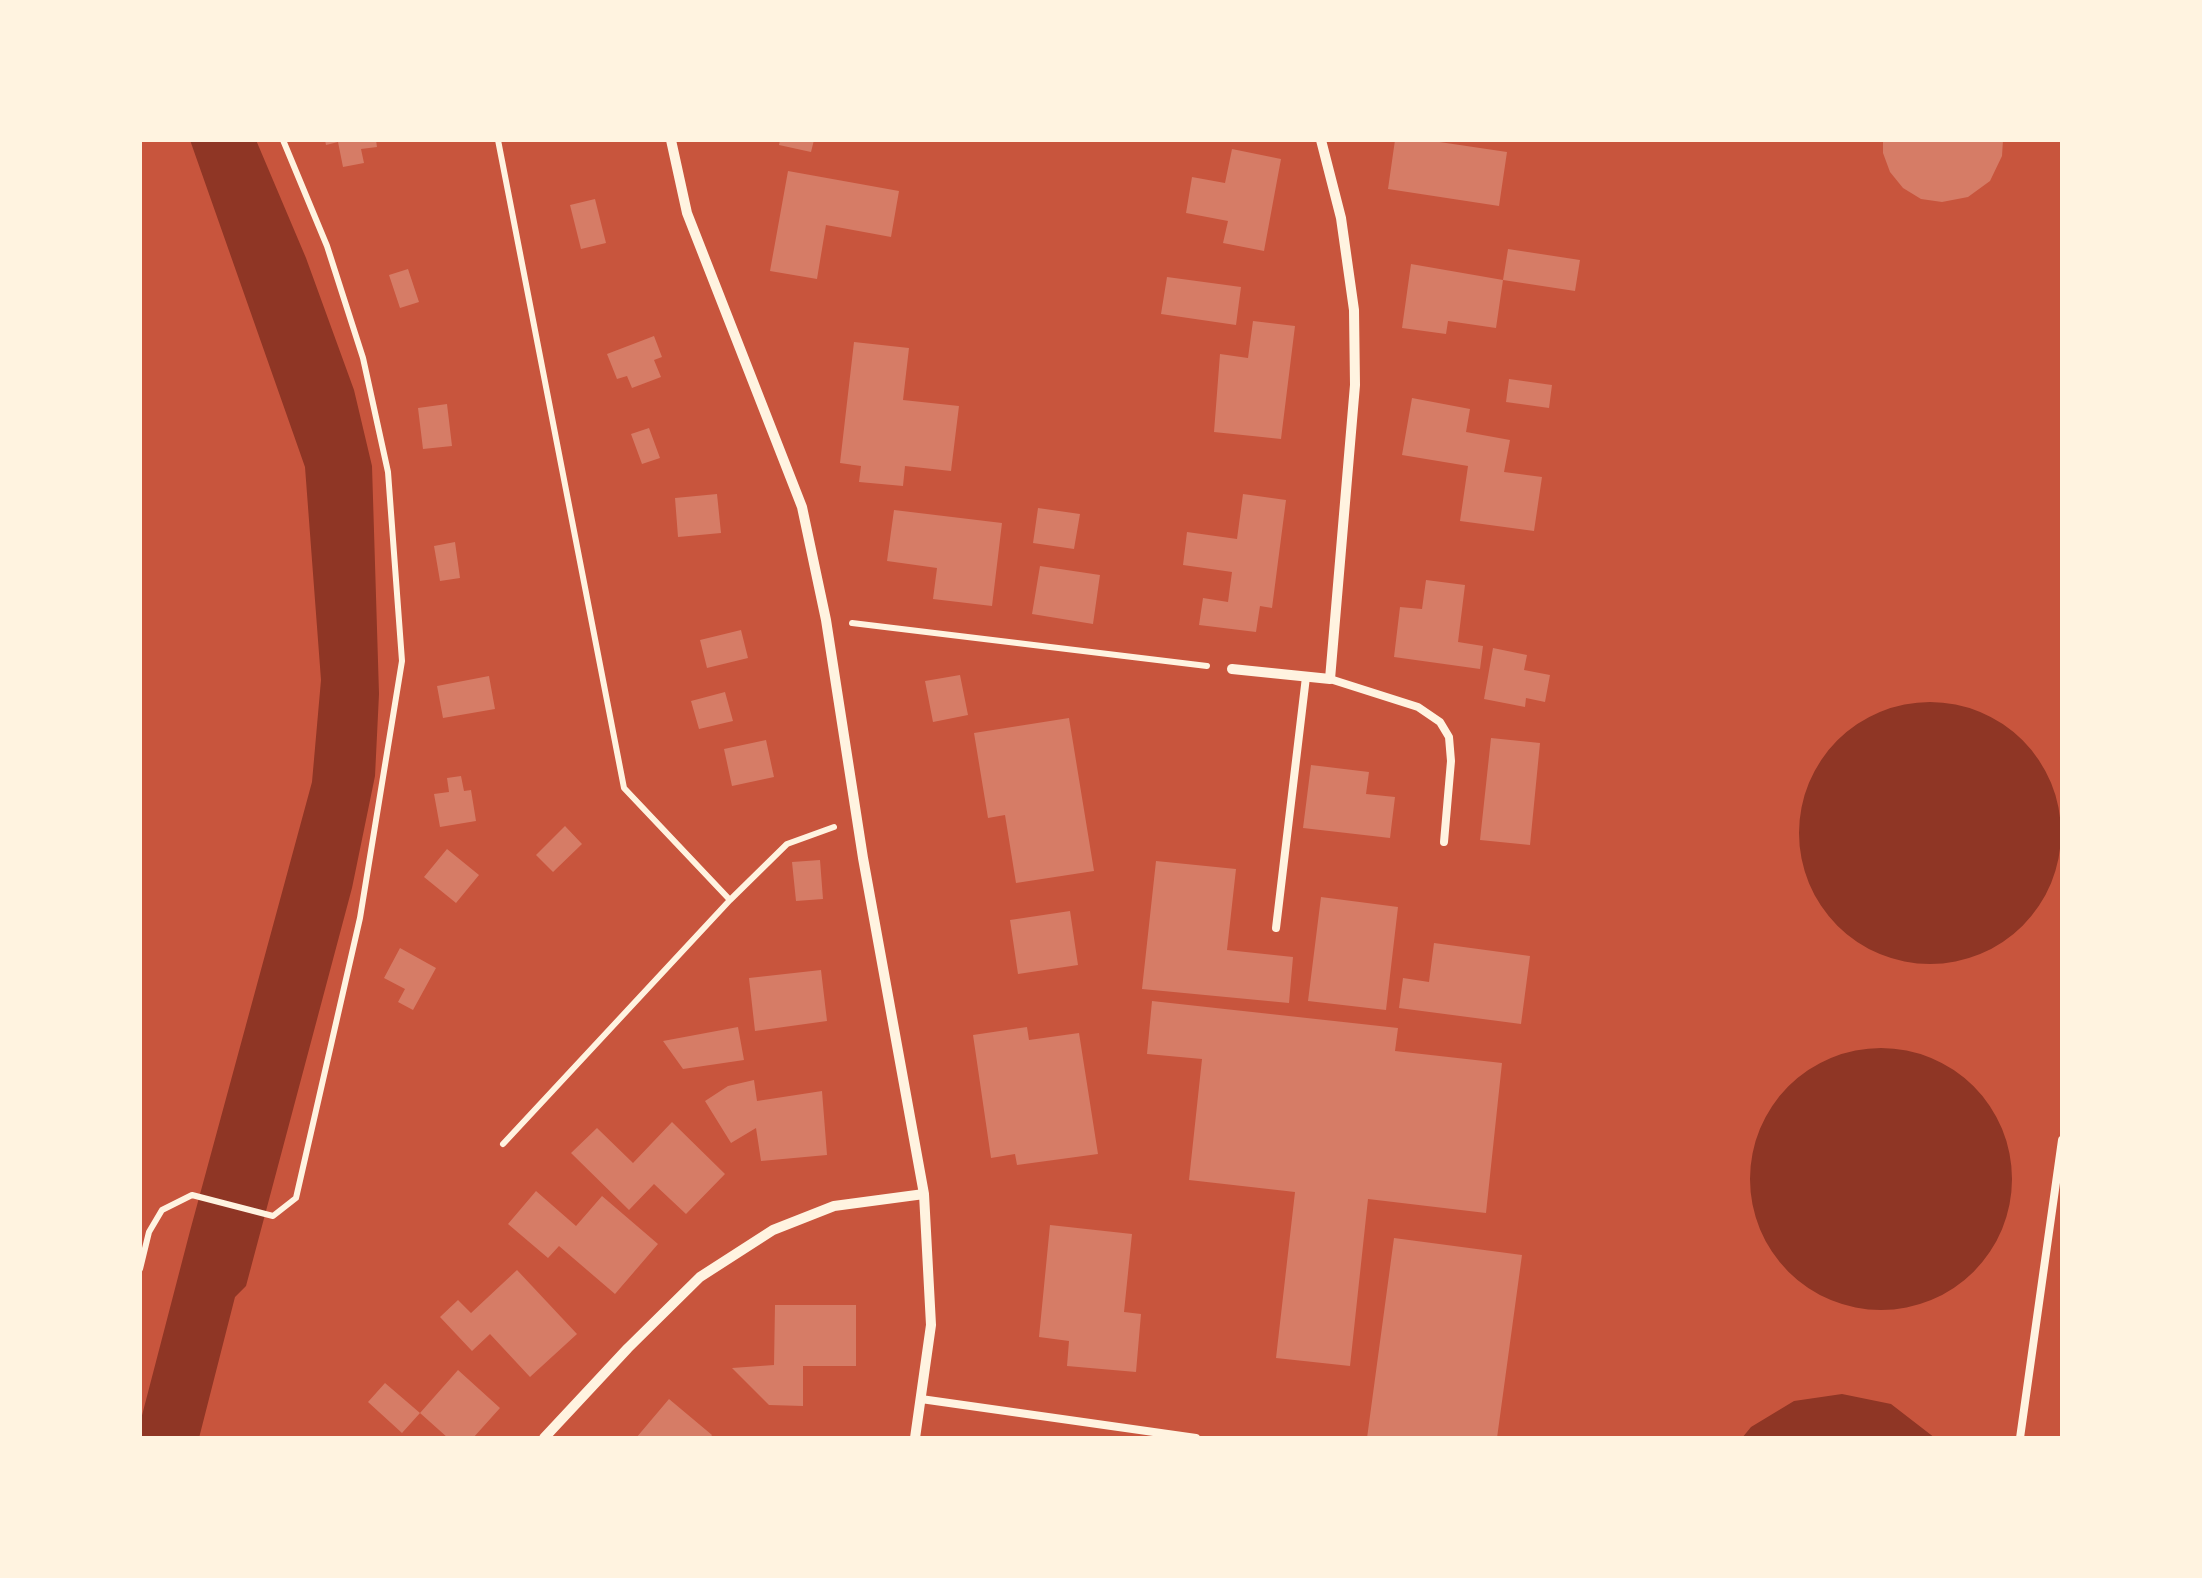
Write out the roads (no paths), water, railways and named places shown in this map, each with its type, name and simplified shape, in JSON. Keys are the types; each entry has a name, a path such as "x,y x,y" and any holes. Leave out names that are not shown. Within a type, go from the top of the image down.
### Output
{"street":[{"path":"671,140 688,213 802,507 826,620 863,858 924,1194 931,1324 915,1438"},
{"path":"1232,669 1330,679 1355,385 1354,310 1341,218 1321,140"},
{"path":"544,1438 700,1277 773,1230 834,1206 924,1194"}],"lane":[{"path":"1276,928 1306,676"},
{"path":"1330,679 1418,707 1440,722 1450,736 1444,842"},
{"path":"2020,1438 2062,1140"},
{"path":"921,1399 1196,1438"}]}
